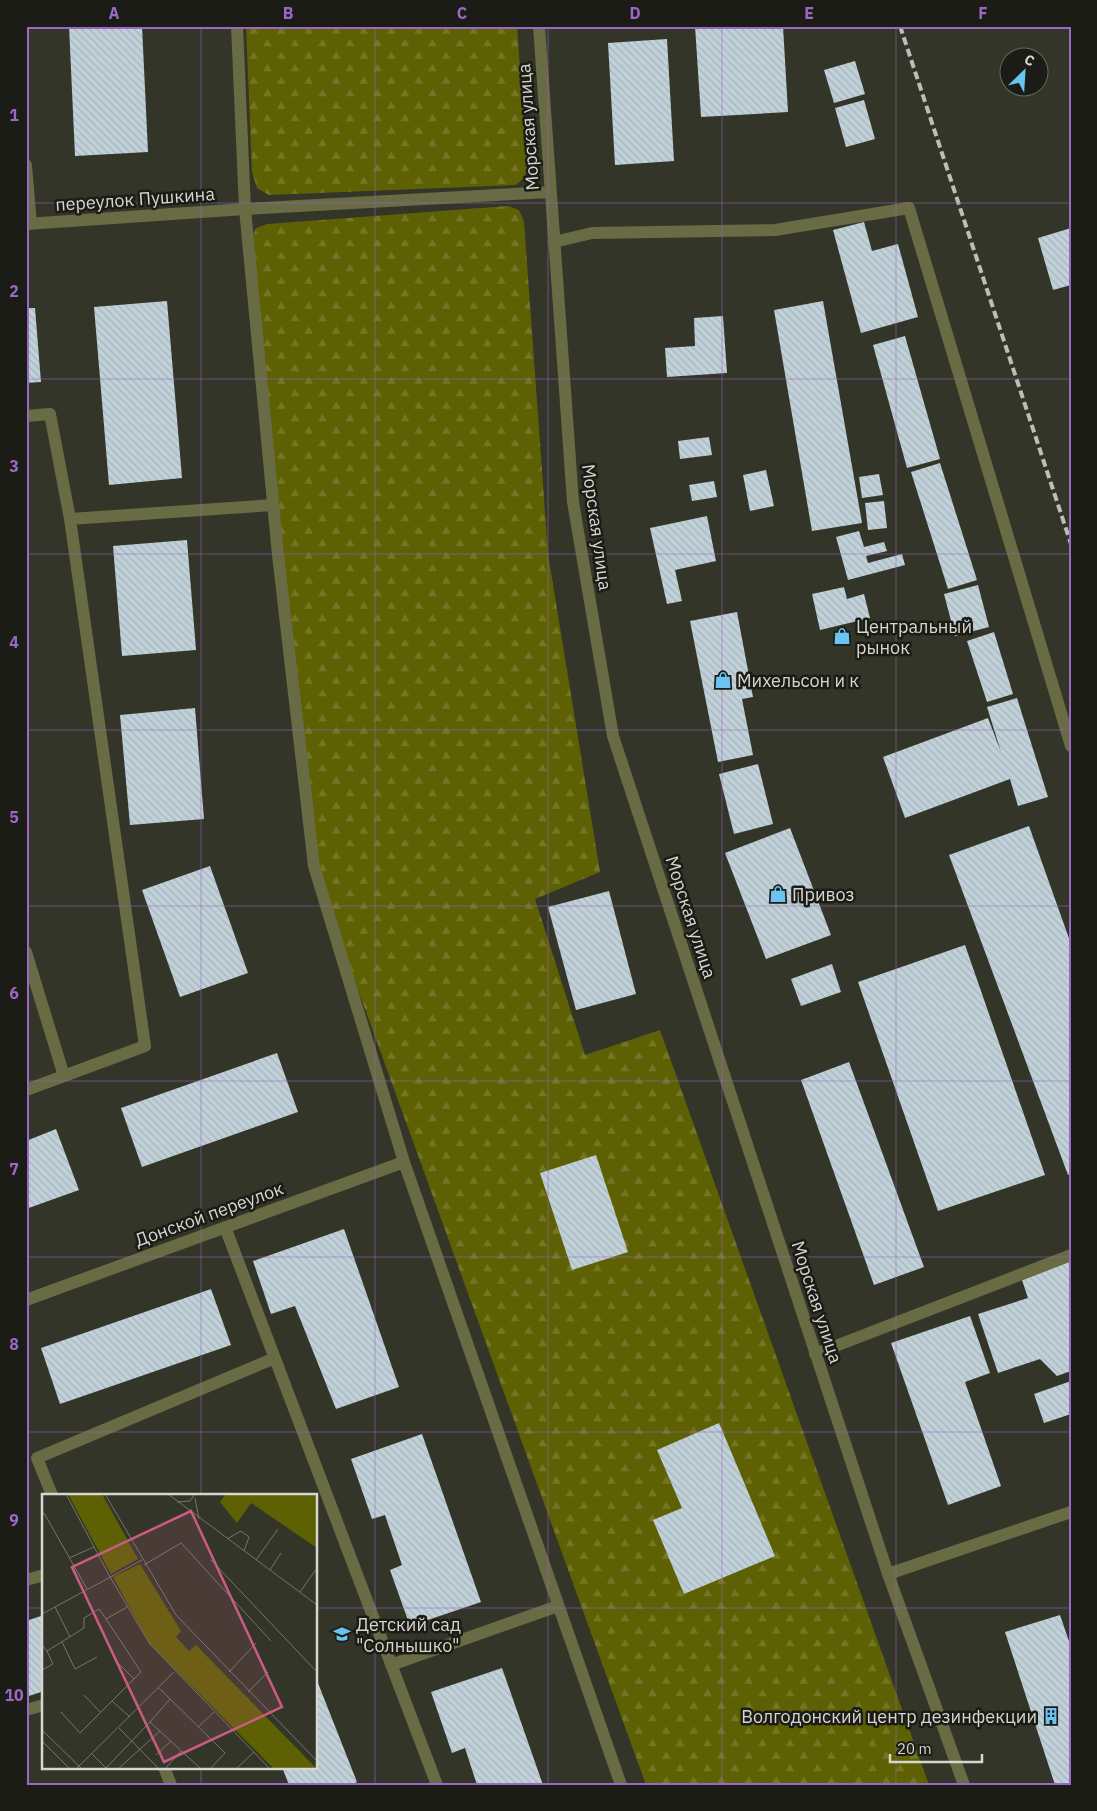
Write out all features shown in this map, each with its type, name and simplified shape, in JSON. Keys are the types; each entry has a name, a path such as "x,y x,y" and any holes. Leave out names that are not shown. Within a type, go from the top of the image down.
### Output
{"street":[{"path":"237,26 245,210 278,555 314,866 404,1162 620,1785"},
{"name":"Морская улица","path":"539,26 573,502 613,736 888,1574 964,1785"},
{"path":"26,165 29,224"},
{"name":"переулок Пушкина","path":"29,224 550,192"},
{"path":"554,242 592,233 775,230 909,208 1071,746"},
{"path":"26,416 50,414 70,519 145,1046 26,1090"},
{"path":"70,519 273,505"},
{"path":"26,952 64,1076"},
{"name":"Донской переулок","path":"26,1300 404,1162"},
{"path":"225,1227 437,1785"},
{"path":"815,1354 1071,1255"},
{"path":"51,1494 32,1460 275,1358"},
{"path":"888,1574 1071,1512"},
{"path":"26,1580 42,1576"},
{"path":"391,1665 558,1606"},
{"path":"26,1710 42,1706"},
{"path":"164,1768 172,1785"}],"green space":[{"path":"246,26 517,26 527,167 525,177 516,185 269,195 257,188 252,172"},
{"path":"508,206 519,210 524,221 548,554 600,872 535,899 585,1055 660,1030 929,1785 646,1785 310,857 252,238 256,228 267,224"}],"building":[{"path":"69,26 142,26 148,152 75,156"},
{"path":"695,26 783,26 788,112 701,117"},
{"path":"667,39 674,161 615,165 608,43"},
{"path":"855,61 865,94 834,103 824,70"},
{"path":"864,100 875,139 846,147 835,108"},
{"path":"864,222 872,251 898,244 918,317 861,333 833,230"},
{"path":"1071,228 1071,285 1053,290 1038,238"},
{"path":"167,301 182,478 109,485 94,307"},
{"path":"823,301 862,523 812,531 774,310"},
{"path":"26,308 35,308 41,382 26,383"},
{"path":"723,316 727,373 667,377 665,348 695,346 694,318"},
{"path":"905,336 940,459 907,468 873,345"},
{"path":"709,437 712,455 680,459 678,441"},
{"path":"940,463 977,580 948,589 911,472"},
{"path":"766,470 774,506 750,511 743,475"},
{"path":"879,474 883,495 862,498 859,477"},
{"path":"714,481 717,497 692,501 689,485"},
{"path":"884,501 887,528 868,530 865,503"},
{"path":"707,516 716,561 675,570 682,601 667,604 650,528"},
{"path":"859,531 864,547 884,542 887,551 866,556 868,563 902,554 905,565 848,580 836,537"},
{"path":"187,540 196,650 122,656 113,546"},
{"path":"978,585 989,627 955,636 944,594"},
{"path":"844,587 847,599 864,594 870,618 820,630 812,594"},
{"path":"737,612 753,697 742,699 753,755 718,762 690,621"},
{"path":"994,632 1013,694 987,702 967,641"},
{"path":"1017,698 1048,797 1018,806 1010,779 905,818 883,757 988,718 1001,752 987,707"},
{"path":"195,708 204,819 130,825 120,715"},
{"path":"758,764 773,824 734,834 719,774"},
{"path":"1029,826 1071,944 1071,1174 1068,1175 949,855"},
{"name":"Привоз","path":"790,828 831,935 766,959 725,853"},
{"path":"210,866 248,973 180,997 142,890"},
{"path":"609,891 636,994 576,1010 548,907"},
{"path":"965,945 1045,1175 938,1211 858,982"},
{"path":"832,964 841,992 801,1006 791,979"},
{"path":"277,1053 298,1112 142,1167 121,1108"},
{"path":"849,1062 924,1267 874,1285 801,1080"},
{"path":"56,1129 79,1190 26,1209 26,1141"},
{"path":"596,1155 628,1252 572,1270 540,1173"},
{"path":"344,1229 399,1387 336,1409 295,1306 271,1314 253,1261"},
{"path":"1071,1261 1071,1371 1057,1376 1040,1359 998,1373 978,1314 1028,1298 1022,1280"},
{"path":"211,1289 231,1345 60,1404 41,1348"},
{"path":"970,1316 990,1373 965,1382 1001,1486 948,1505 891,1343"},
{"path":"1071,1381 1071,1414 1044,1423 1034,1394"},
{"path":"719,1423 775,1556 684,1594 653,1520 682,1508 657,1450"},
{"path":"422,1434 481,1602 410,1626 390,1570 402,1565 385,1515 372,1519 351,1459"},
{"name":"Волгодонский центр дезинфекции","path":"1060,1615 1071,1647 1071,1785 1055,1785 1005,1632"},
{"path":"42,1616 42,1692 26,1697 26,1621"},
{"path":"502,1668 543,1785 477,1785 465,1748 452,1753 431,1692"},
{"path":"318,1683 357,1782 351,1785 289,1785 282,1768 318,1768"}],"railway":[{"path":"900,26 1071,544"}],"place":[{"name":"Центральный рынок","path":"842,636"},
{"name":"Михельсон и к","path":"723,680"},
{"name":"Привоз","path":"778,894"},
{"name":"Детский сад \"Солнышко\"","path":"342,1634"},
{"name":"Волгодонский центр дезинфекции","path":"1051,1716"}]}
